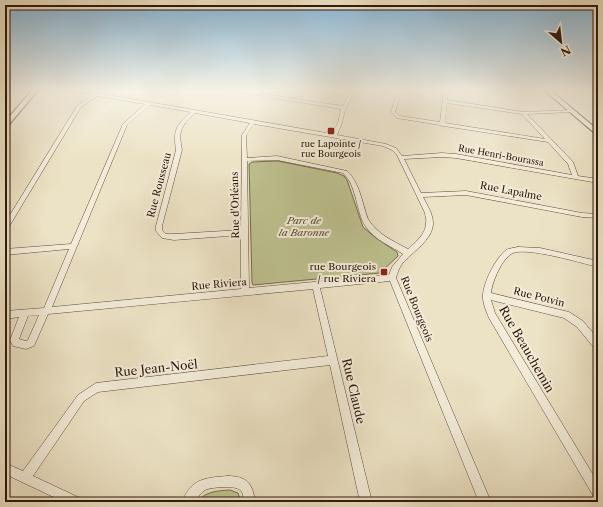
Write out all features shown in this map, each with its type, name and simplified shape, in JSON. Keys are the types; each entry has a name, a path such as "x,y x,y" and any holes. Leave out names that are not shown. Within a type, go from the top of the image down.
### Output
{"street":[{"path":"5,125 15,114"},
{"path":"5,228 74,114"},
{"path":"25,312 14,340 16,343 26,345 31,343 46,310 125,124 137,114"},
{"name":"Rue Rousseau","path":"192,114 180,126 177,138 179,150 159,231 163,235 170,237 245,232"},
{"name":"Rue Bourgeois","path":"209,114 389,146 396,151 401,158 429,215 430,226 427,233 394,270 392,278 485,502"},
{"path":"334,136 342,114"},
{"path":"394,114 395,116 401,118 549,141"},
{"path":"442,125 443,114"},
{"path":"524,114 571,162 576,177"},
{"path":"574,114 598,134"},
{"name":"Rue d'Orléans","path":"245,292 244,135 252,122"},
{"name":"Rue Henri-Bourassa","path":"401,158 452,156 598,181"},
{"path":"244,160 277,158 345,172 351,177 364,218 369,226 376,233 408,253"},
{"name":"Rue Lapalme","path":"420,195 466,193 578,215 598,216"},
{"path":"5,252 74,246"},
{"path":"486,295 487,285 490,278 506,255 513,250 528,249 598,264"},
{"name":"Rue Riviera","path":"5,314 392,278"},
{"name":"Rue Claude","path":"316,285 366,502"},
{"name":"Rue Potvin","path":"486,295 566,315 583,326 598,346"},
{"name":"Rue Beauchemin","path":"486,295 492,315 598,493"},
{"name":"Rue Jean-Noël","path":"25,478 81,398 96,388 333,360"},
{"path":"5,468 76,502"},
{"path":"188,502 193,494 204,485 234,480 240,482 245,487 248,493 249,502"}],"green space":[{"name":"Parc de la Baronne","path":"278,161 337,173 344,176 347,180 363,227 397,252 398,256 380,273 253,285 249,164 252,162"},
{"path":"230,490 238,493 241,502 197,502 200,498 216,491"}],"place":[{"name":"rue Lapointe / rue Bourgeois","path":"331,131"},
{"name":"rue Bourgeois / rue Riviera","path":"384,272"}]}
